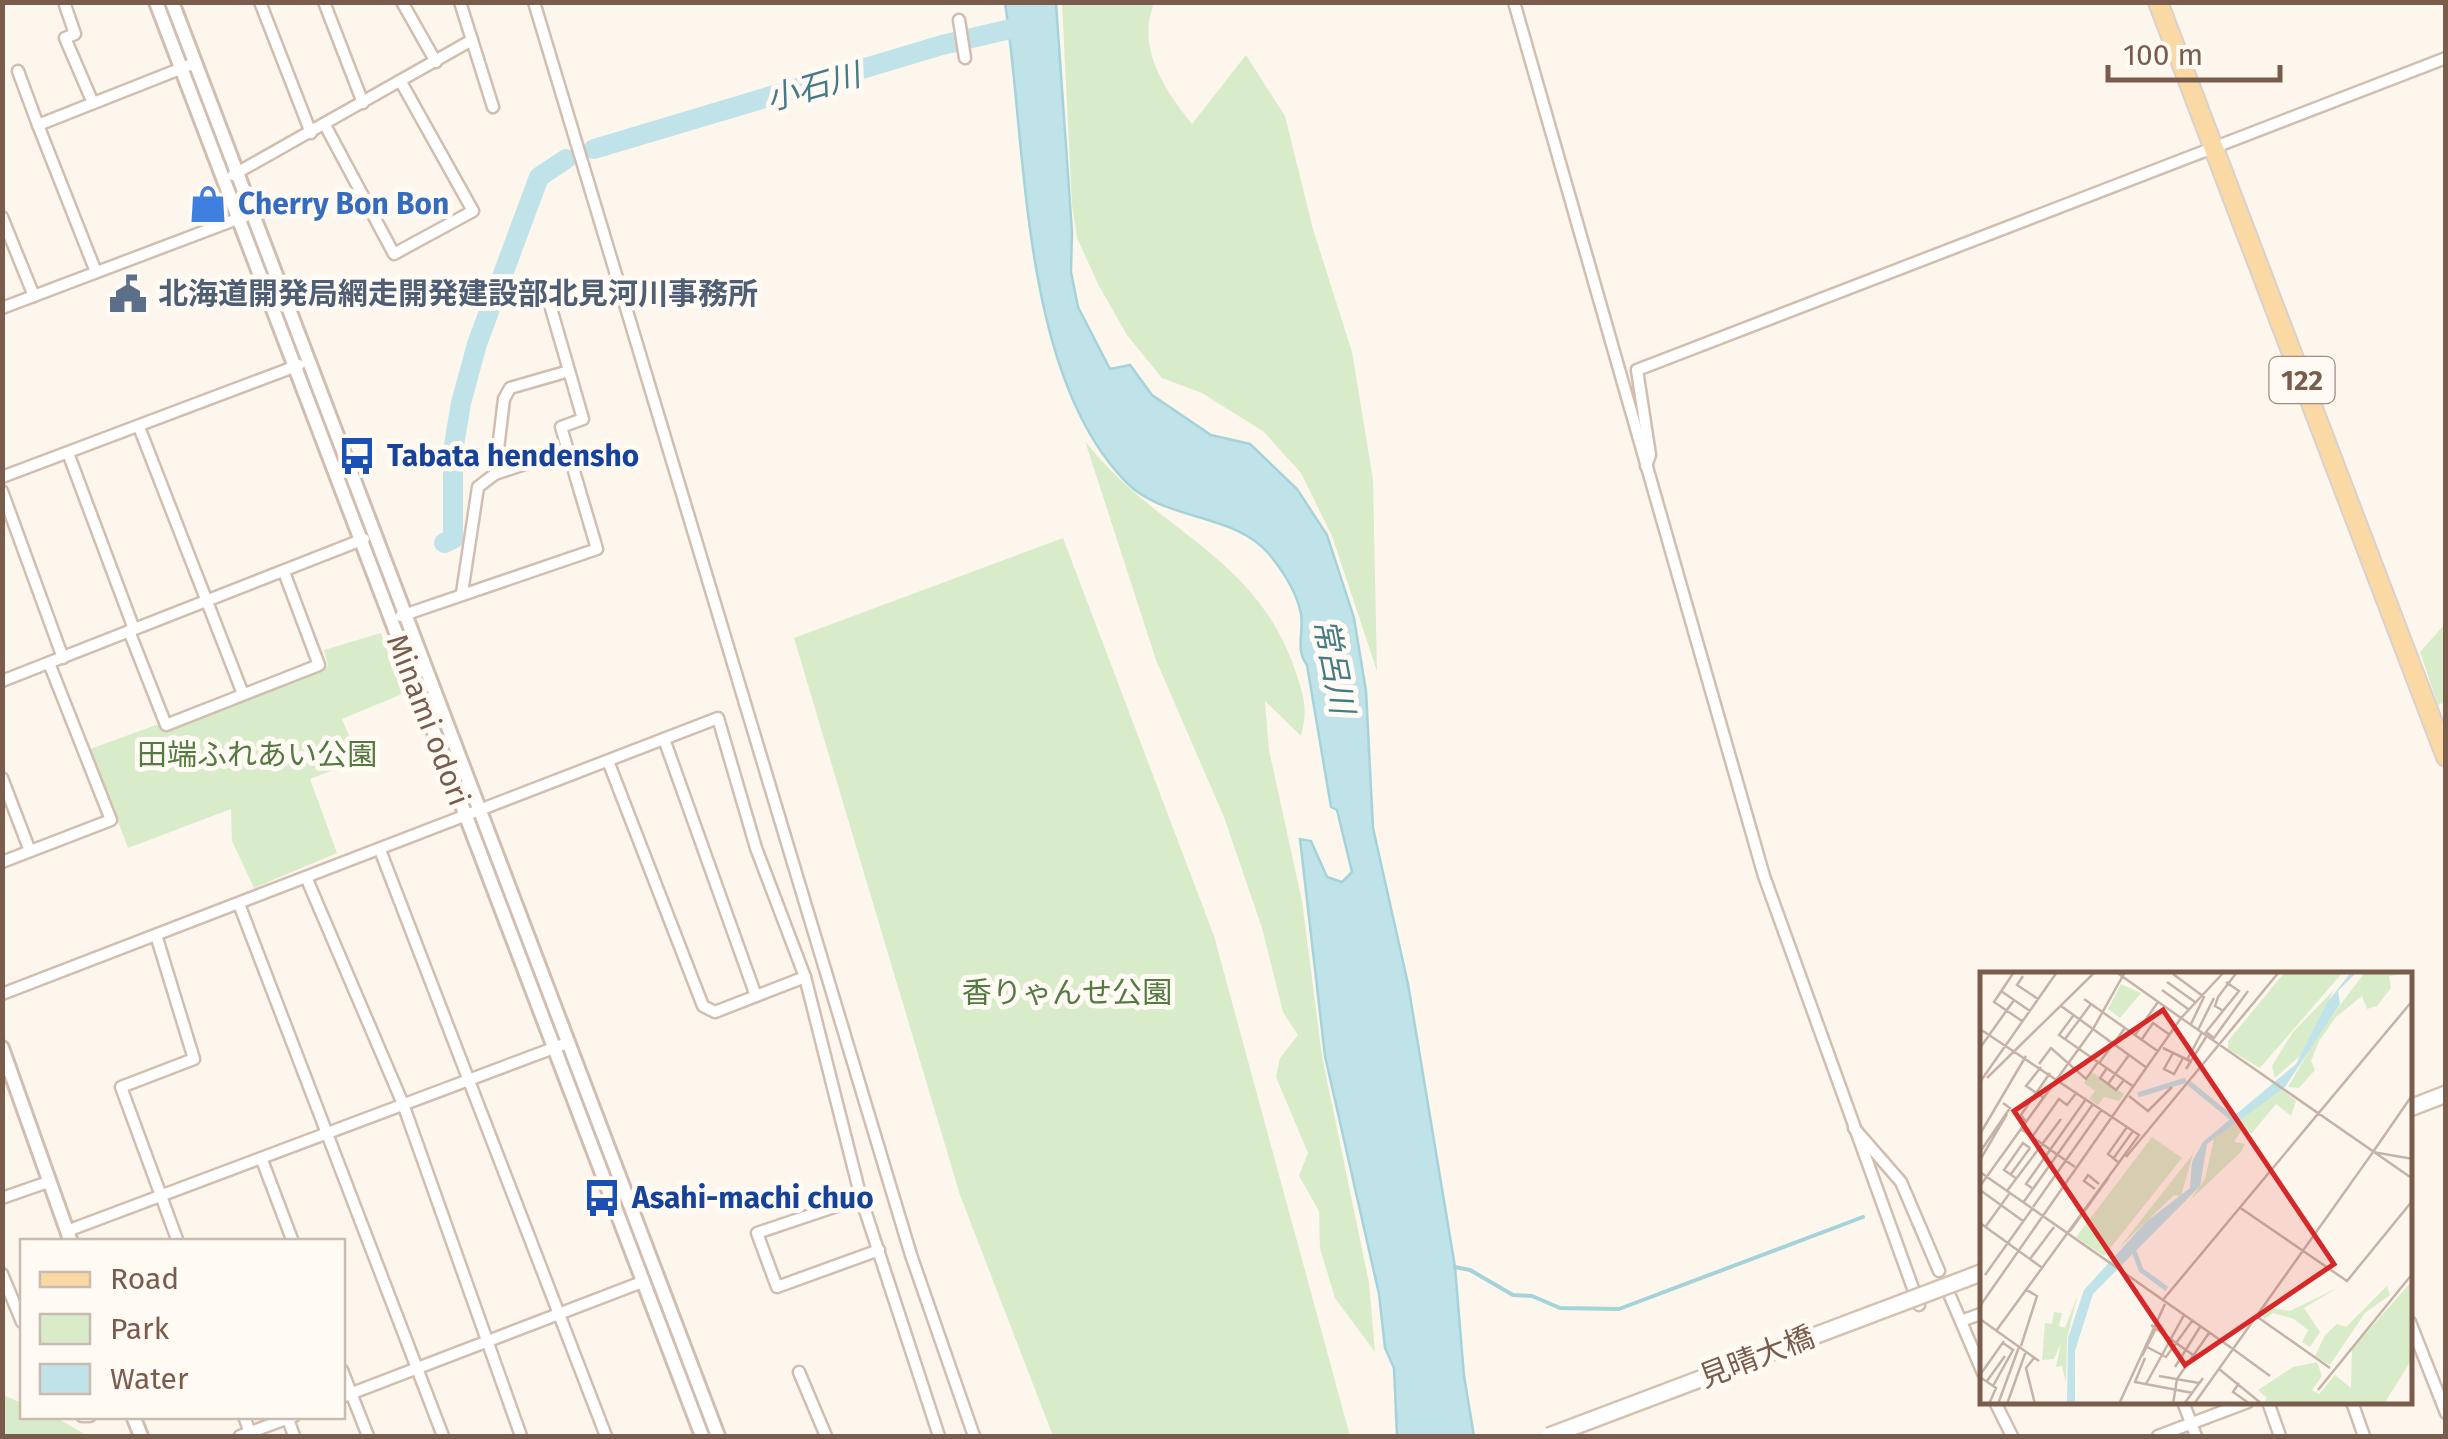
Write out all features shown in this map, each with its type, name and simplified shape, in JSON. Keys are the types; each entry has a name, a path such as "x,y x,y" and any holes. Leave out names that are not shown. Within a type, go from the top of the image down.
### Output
{"main road":[{"name":"122","path":"2158,2 2444,750"},
{"path":"2413,1107 2446,1094"},
{"name":"見晴大橋","path":"1549,1436 1980,1273"}],"street":[{"path":"64,2 75,34 65,38 94,103"},
{"name":"Minami odori","path":"156,2 238,173 718,1436"},
{"name":"Minami odori","path":"172,2 188,66 238,218 702,1436"},
{"path":"260,2 311,133"},
{"path":"324,2 363,103"},
{"path":"402,2 436,62"},
{"path":"460,2 492,107"},
{"path":"534,2 910,1254 974,1436"},
{"path":"1514,2 1764,876 1920,1305"},
{"path":"960,20 965,58"},
{"path":"224,180 472,40"},
{"path":"1646,468 1650,455 1637,370 2212,144 2446,58"},
{"path":"38,124 188,66"},
{"path":"18,70 96,272"},
{"path":"324,125 394,254 473,212 401,82"},
{"path":"2,308 253,213"},
{"path":"2,217 34,296"},
{"path":"390,619 597,550 561,427 583,419 544,284"},
{"path":"2,477 309,361"},
{"path":"495,474 504,399 510,388 569,371"},
{"path":"139,427 243,694"},
{"path":"462,594 478,487 495,474 568,450"},
{"path":"68,452 166,725 320,665 284,572"},
{"path":"2,490 63,658"},
{"path":"2,681 374,536"},
{"path":"2,862 110,820 50,663"},
{"path":"2,994 718,718 756,848 805,976 861,1198 939,1436"},
{"path":"664,739 756,996"},
{"path":"608,761 703,1006 715,1012 805,976"},
{"path":"2,778 30,851"},
{"path":"380,850 606,1436"},
{"path":"306,877 402,1104 521,1436"},
{"path":"239,904 443,1436"},
{"path":"156,936 194,1060 121,1088 177,1239"},
{"path":"2,1048 69,1236 567,1043"},
{"path":"1852,1126 1901,1182 1940,1272"},
{"path":"262,1160 292,1239"},
{"path":"2,1198 48,1182"},
{"path":"861,1198 756,1233 777,1287 879,1250"},
{"path":"2,1274 20,1317"},
{"path":"368,1436 347,1396 642,1282"},
{"path":"1950,1296 1980,1366"},
{"path":"1961,1322 1980,1314"},
{"path":"2413,1338 2446,1413"},
{"path":"799,1372 826,1436"},
{"path":"1996,1404 2012,1436"},
{"path":"2183,1404 2196,1436"},
{"path":"2158,1436 2243,1404"},
{"path":"2269,1404 2280,1436"},
{"path":"2353,1404 2364,1436"},
{"path":"245,1435 288,1419"}],"green space":[{"path":"1062,3 1154,3 1149,36 1156,68 1192,124 1246,55 1285,116 1313,229 1352,352 1373,480 1377,671 1332,536 1301,473 1264,432 1202,393 1162,378 1127,335 1098,284 1077,238 1072,205"},
{"path":"1085,441 1112,472 1201,545 1255,598 1278,631 1298,679 1305,710 1301,736 1265,701 1269,750 1302,901 1322,1056 1369,1283 1375,1352 1335,1298 1320,1248 1319,1211 1299,1176 1308,1153 1276,1077 1280,1058 1298,1035 1283,1012 1262,928 1224,817 1156,660"},
{"name":"香りゃんせ公園","path":"1063,538 1214,936 1350,1436 1053,1436 960,1195 794,638"},
{"path":"2445,624 2445,702 2438,705 2420,652"},
{"name":"田端ふれあい公園","path":"381,633 402,694 342,719 359,760 310,779 337,853 254,888 232,841 231,809 128,848 90,749 159,724 162,730 328,666 324,650"},
{"path":"3,1395 20,1402 20,1419 58,1419 88,1436 3,1436"}],"water":[{"name":"常呂川","path":"1005,3 1056,3 1072,232 1071,272 1078,307 1110,369 1130,365 1152,395 1211,435 1250,444 1297,489 1327,535 1354,618 1366,691 1373,828 1408,984 1455,1267 1464,1376 1474,1436 1397,1436 1394,1368 1385,1348 1379,1294 1325,1056 1300,839 1311,841 1327,877 1342,882 1352,872 1337,810 1331,807 1307,665 1301,653 1299,606 1279,567 1255,541 1143,495 1127,483 1092,438 1066,383 1047,322 1034,257"}],"waterway":[{"name":"小石川","path":"594,149 942,45 1032,24"},
{"name":"小石川","path":"444,543 453,539 453,451 477,344 539,177 566,159"},
{"path":"1455,1267 1470,1270 1513,1295 1532,1296 1560,1308 1619,1309 1863,1217"}],"place":[{"name":"Cherry Bon Bon","path":"208,204"},
{"name":"北海道開発局網走開発建設部北見河川事務所","path":"128,294"},
{"name":"Tabata hendensho","path":"357,456"},
{"name":"Asahi-machi chuo","path":"602,1198"}]}
